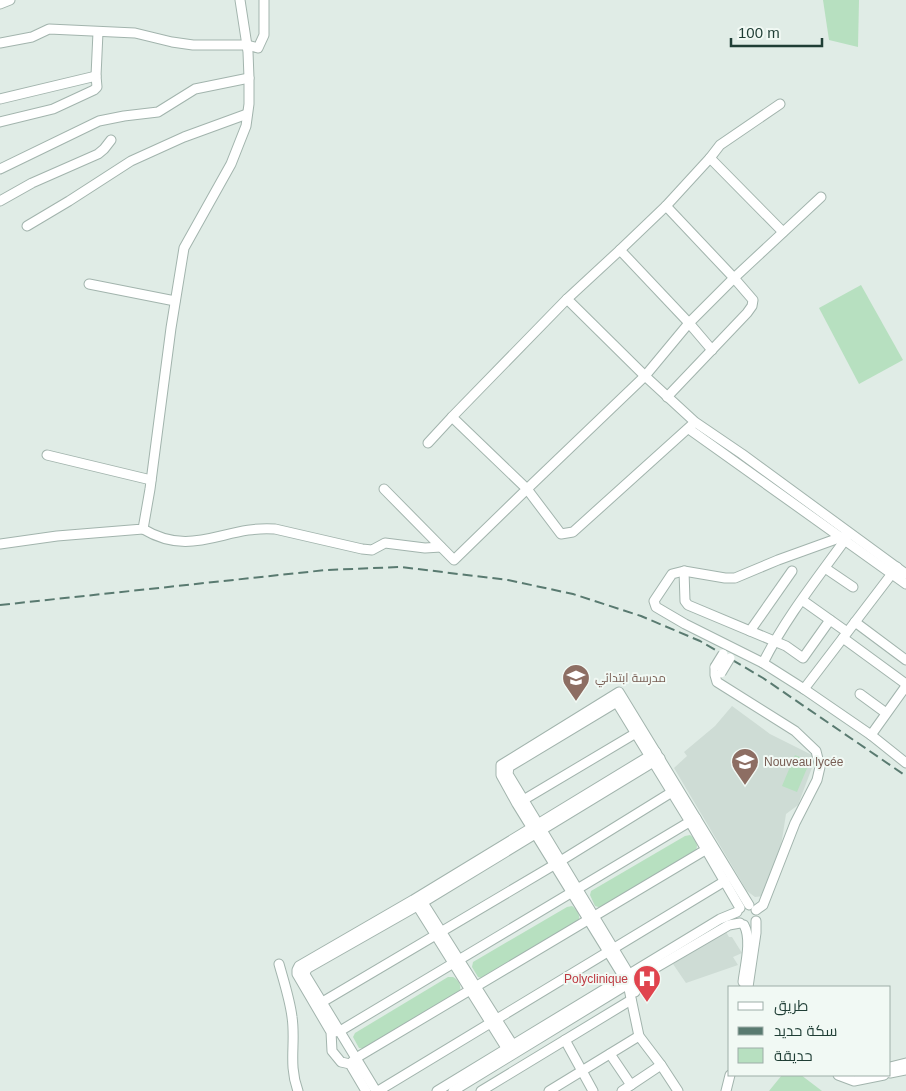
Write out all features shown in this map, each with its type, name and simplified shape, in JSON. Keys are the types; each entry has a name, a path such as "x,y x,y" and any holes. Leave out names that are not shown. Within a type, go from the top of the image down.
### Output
{"street":[{"path":"0,4 10,0"},
{"path":"143,529 184,248 231,164 241,141 247,114 250,78 240,0"},
{"path":"0,43 32,37 49,29 135,33 193,45 247,45 258,48 264,35 264,0"},
{"path":"0,122 53,109 80,98 97,87 98,32"},
{"path":"0,99 96,76"},
{"path":"0,169 99,121 158,112 196,88 250,78"},
{"path":"428,443 567,299 666,206 720,145 780,104"},
{"path":"27,226 70,201 131,161 184,137 247,114"},
{"path":"0,202 32,183 98,154 111,140"},
{"path":"710,158 783,232"},
{"path":"384,489 454,560 645,376 689,323 734,278 821,197"},
{"path":"666,206 753,300 752,306 667,397"},
{"path":"620,250 712,350"},
{"path":"89,284 175,301"},
{"path":"567,299 667,397 692,426 894,570 906,584"},
{"path":"452,417 527,489 561,534 573,532 692,426"},
{"path":"692,426 742,454 846,537"},
{"path":"47,455 151,480"},
{"path":"0,544 57,536 143,529 157,538 180,542 194,542 262,528 275,529 362,549 372,550 385,543 425,548 441,547"},
{"path":"763,663 774,642 846,537"},
{"path":"846,537 735,578 684,571 672,574 654,601 656,607 729,652 763,663 804,689 871,735 906,763"},
{"path":"825,568 853,587"},
{"path":"894,570 906,574"},
{"path":"804,689 894,570"},
{"path":"684,571 684,601 688,605 786,646 804,658 830,620"},
{"path":"750,631 792,571"},
{"path":"802,600 830,620 845,635 906,685 871,735"},
{"path":"854,622 906,660"},
{"path":"453,1091 512,1051 720,919 745,909 763,905 795,822 817,780 820,767 816,751 795,731 723,686 718,670 729,652"},
{"path":"645,1044 628,979 521,802 501,775 501,766 615,699 619,692 655,757 745,909"},
{"path":"860,694 886,713"},
{"path":"615,699 636,733 655,757 672,792 693,820"},
{"path":"521,802 636,733"},
{"path":"366,1091 353,1061 319,1004 306,976 305,972 308,968 655,757"},
{"path":"319,1004 558,863 672,792"},
{"path":"693,820 457,962 336,1032 332,1051 341,1062 353,1061 709,848"},
{"path":"709,848 725,881 745,909 757,916 748,986"},
{"path":"353,1061 377,1091 725,881"},
{"path":"574,890 577,902 591,918"},
{"path":"418,901 512,1051"},
{"path":"742,986 747,945 746,929 737,918 745,909"},
{"path":"628,979 730,925 750,925 756,921"},
{"path":"279,964 293,1019 292,1057 294,1080 298,1091"},
{"path":"628,979 639,1036 678,1091"},
{"path":"481,1091 498,1087 565,1040 631,1000"},
{"path":"550,1091 639,1036"},
{"path":"565,1040 593,1091"},
{"path":"437,1091 512,1051"},
{"path":"610,1054 626,1088 661,1065"},
{"path":"891,1067 906,1063"},
{"path":"891,1074 906,1070"},
{"path":"726,1091 730,1076"},
{"path":"841,1076 854,1080 878,1076"},
{"path":"564,1082 570,1091"}],"shaded area":[{"name":"Nouveau lycée","path":"732,706 770,734 816,757 798,805 786,814 781,846 765,896 755,897 747,891 674,768 687,756 684,752 715,726"},
{"path":"726,932 729,937 732,937 742,953 733,957 738,965 686,983 673,964"}],"green space":[{"path":"823,0 859,0 858,47 829,40"},
{"path":"861,285 903,360 859,384 819,308"},
{"path":"795,755 810,761 797,792 782,786"},
{"path":"690,835 696,843 697,848 694,852 602,908 595,906 590,895 591,891 685,836"},
{"path":"572,906 578,912 579,921 484,979 478,977 472,967 473,962 567,907"},
{"path":"448,977 453,977 458,981 460,991 366,1049 359,1048 353,1037 355,1033"},
{"path":"781,1076 802,1076 822,1091 769,1091"}],"railway":[{"path":"0,605 326,570 401,567 508,580 573,594 641,616 700,641 763,678 906,776"}],"place":[{"name":"مدرسة ابتدائي","path":"576,702"},
{"name":"Nouveau lycée","path":"745,786"},
{"name":"Polyclinique","path":"647,1003"}]}
